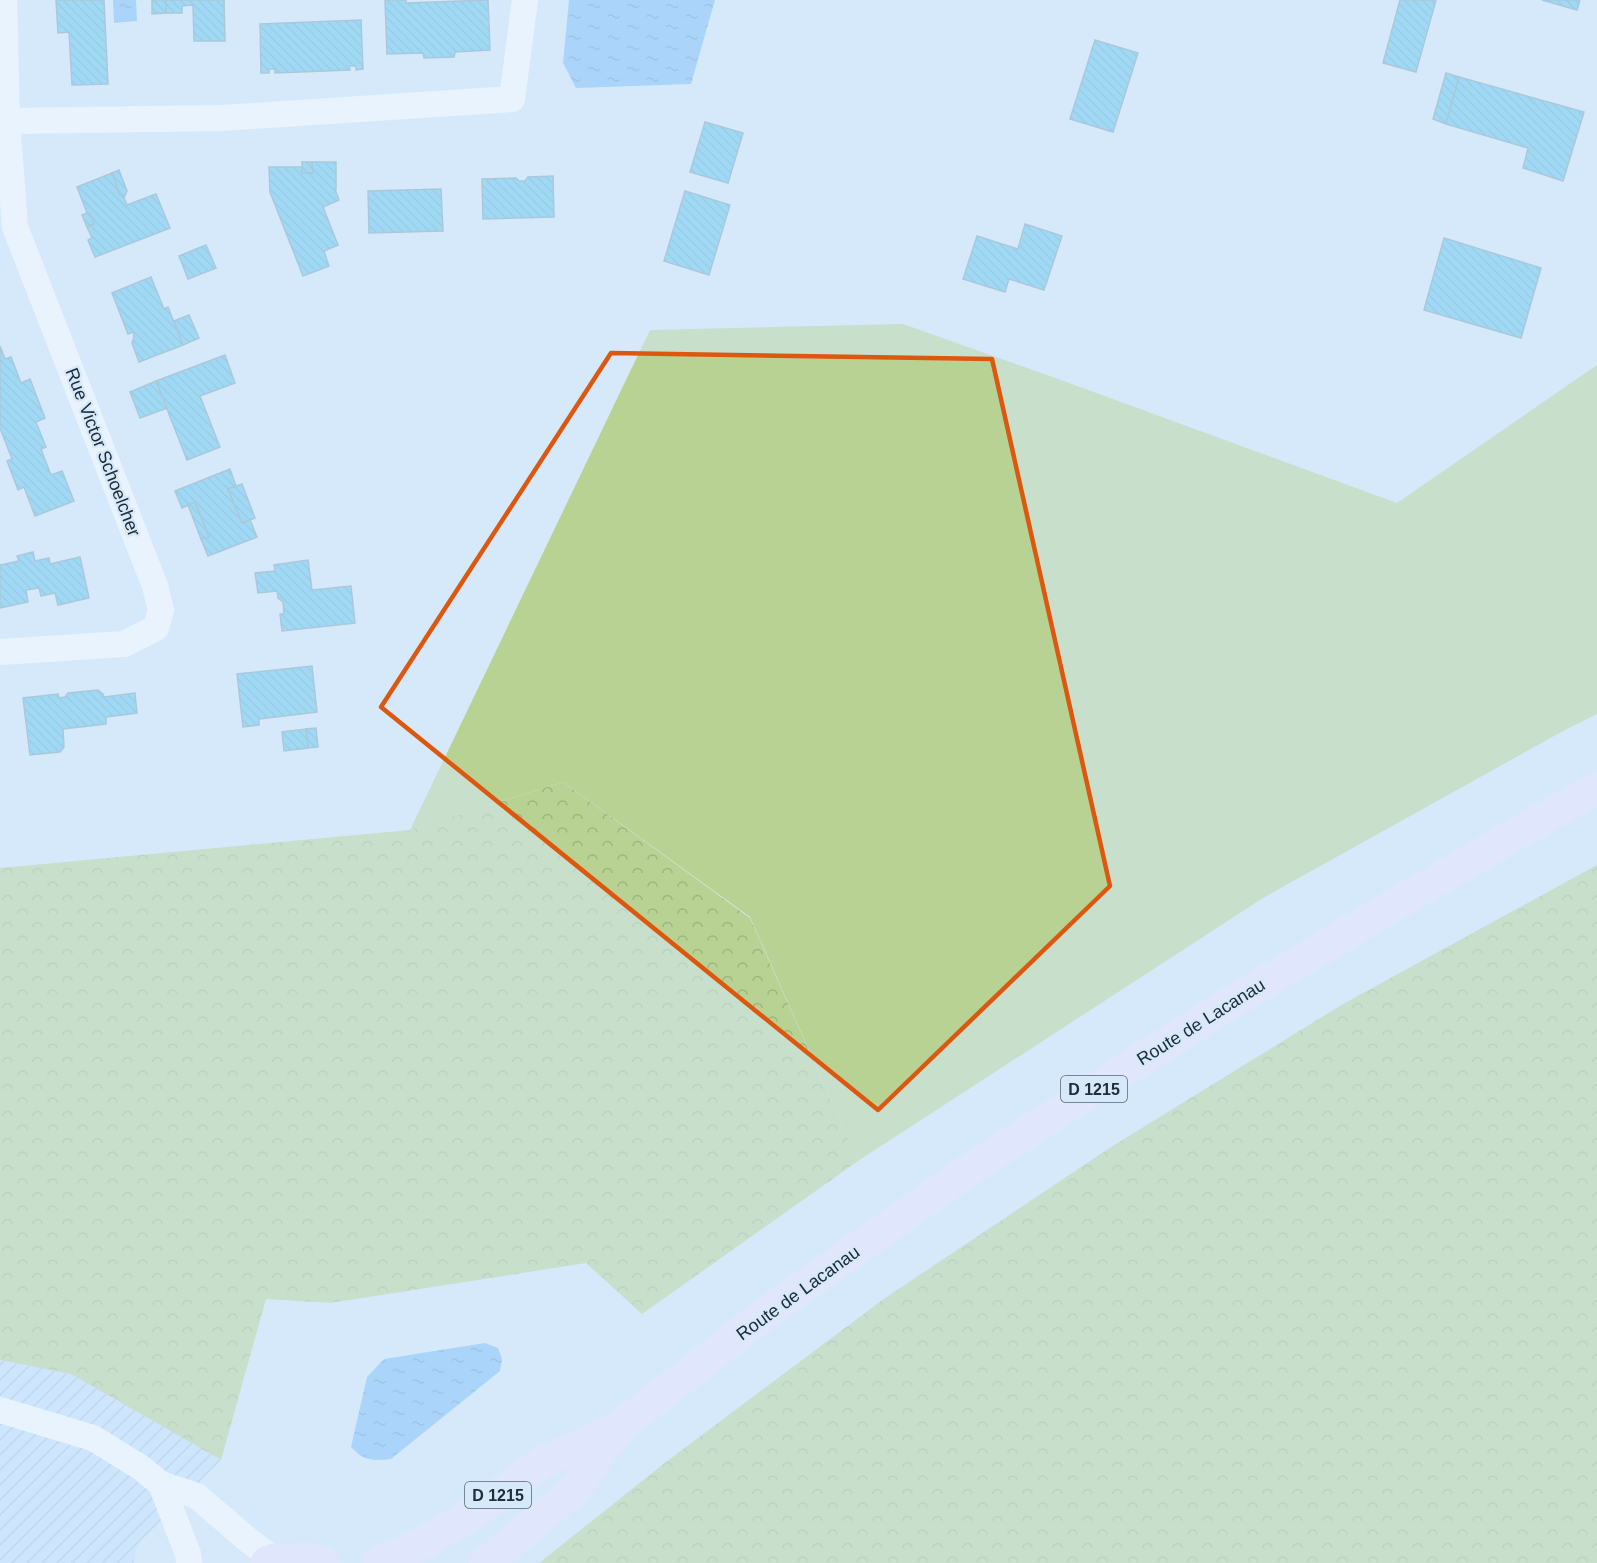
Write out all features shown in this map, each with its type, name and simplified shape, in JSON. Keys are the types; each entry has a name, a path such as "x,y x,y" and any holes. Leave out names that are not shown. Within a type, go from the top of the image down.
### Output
{"main road":[{"name":"Route de Lacanau","path":"617,1429 766,1313 969,1170 1245,994 1389,908 1597,789"},
{"name":"D 1215","path":"380,1563 425,1542 472,1514 541,1463 617,1429"},
{"name":"D 1215","path":"486,1563 576,1488 617,1429"},
{"path":"271,1562 308,1558 323,1563"}],"street":[{"name":"Rue Victor Schoelcher","path":"0,652 124,644 156,628 161,610 155,586 15,228 7,121 4,0"},
{"path":"7,121 222,118 512,99 525,0"},
{"path":"0,1410 93,1438 140,1467 161,1484 197,1496 271,1562"},
{"path":"161,1484 188,1554 189,1563"}],"highlighted area":[{"path":"611,353 992,359 1110,886 878,1110 381,707"}],"shaded area":[{"path":"0,1360 71,1374 221,1460 137,1545 134,1563 0,1563"}],"green space":[{"path":"903,324 1397,503 1597,365 1597,714 1263,898 858,1161 750,917 563,782 410,830 650,330"},
{"path":"563,782 750,918 858,1161 642,1314 586,1263 330,1303 266,1299 221,1460 71,1374 0,1360 0,868 410,830"},
{"path":"1597,865 1597,1563 539,1563 666,1462 885,1298 1111,1147 1343,1004"}],"water":[{"path":"113,0 136,0 137,21 114,23"},
{"path":"569,0 715,0 691,84 576,88 563,63"},
{"path":"485,1343 498,1348 502,1359 500,1371 391,1459 369,1459 351,1447 367,1377 384,1359"}],"building":[{"path":"56,0 104,0 108,84 72,85 69,32 58,33"},
{"path":"152,0 166,0 166,13 152,14"},
{"path":"166,0 224,0 225,41 194,41 193,5 182,6 182,13 166,13"},
{"path":"385,0 406,0 406,3 488,0 490,50 455,52 454,57 424,58 423,53 387,54"},
{"path":"1400,0 1436,0 1416,72 1383,63"},
{"path":"1542,0 1580,0 1577,10"},
{"path":"361,20 363,69 356,70 356,66 349,66 350,70 275,73 275,69 269,69 269,73 261,73 260,24"},
{"path":"1095,40 1138,53 1113,132 1070,119"},
{"path":"1446,73 1459,77 1446,124 1433,119"},
{"path":"1459,77 1584,112 1563,181 1523,168 1528,148 1446,124"},
{"path":"705,122 743,133 728,183 690,172"},
{"path":"302,162 312,162 313,173 302,173"},
{"path":"312,162 336,162 335,189 339,200 323,207 338,245 324,251 329,266 303,276 270,192 269,167 302,167 302,173 313,173"},
{"path":"119,170 127,191 124,198 119,194 112,173"},
{"path":"112,173 119,194 127,205 156,194 170,228 95,257 88,240 92,238 87,227 94,224 77,187"},
{"path":"553,176 554,217 483,219 482,179 516,178 519,181 525,181 528,177"},
{"path":"441,189 443,231 369,233 368,191"},
{"path":"685,191 730,205 709,275 664,261"},
{"path":"87,213 91,215 94,224 87,227 82,215"},
{"path":"1025,224 1062,236 1044,290 1009,279 1005,292 963,279 977,236 1018,249"},
{"path":"1444,238 1541,268 1521,338 1424,310"},
{"path":"206,245 216,268 188,279 179,256"},
{"path":"151,277 164,309 168,307 183,345 139,362 132,343 133,332 128,334 112,293"},
{"path":"189,315 199,338 183,345 174,321"},
{"path":"0,346 5,359 11,357 21,383 30,379 45,418 36,422 46,447 41,449 51,475 62,471 74,501 35,516 24,487 18,490 7,461 12,459 0,428"},
{"path":"225,355 235,383 200,396 220,447 187,460 156,381"},
{"path":"156,381 167,408 140,418 130,392"},
{"path":"230,469 236,486 228,489 242,523 250,520 257,537 208,556 201,539 209,537 195,502 182,508 175,491"},
{"path":"242,484 255,518 242,523 228,489"},
{"path":"195,502 209,537 201,539 188,505"},
{"path":"33,552 35,561 49,558 50,564 80,557 89,598 58,605 55,593 41,596 39,588 26,590 28,602 0,608 0,565 19,561 17,556"},
{"path":"308,560 312,590 351,586 355,623 282,631 280,614 284,614 283,602 278,598 277,591 258,593 255,573 275,571 274,565"},
{"path":"312,666 317,712 259,719 259,725 243,727 237,674"},
{"path":"98,690 104,697 135,693 137,713 106,717 106,724 63,729 64,747 60,752 30,755 23,698 58,694 59,698 65,697 68,693"},
{"path":"316,728 318,747 308,748 306,729"},
{"path":"306,729 308,748 284,751 282,732"}]}
